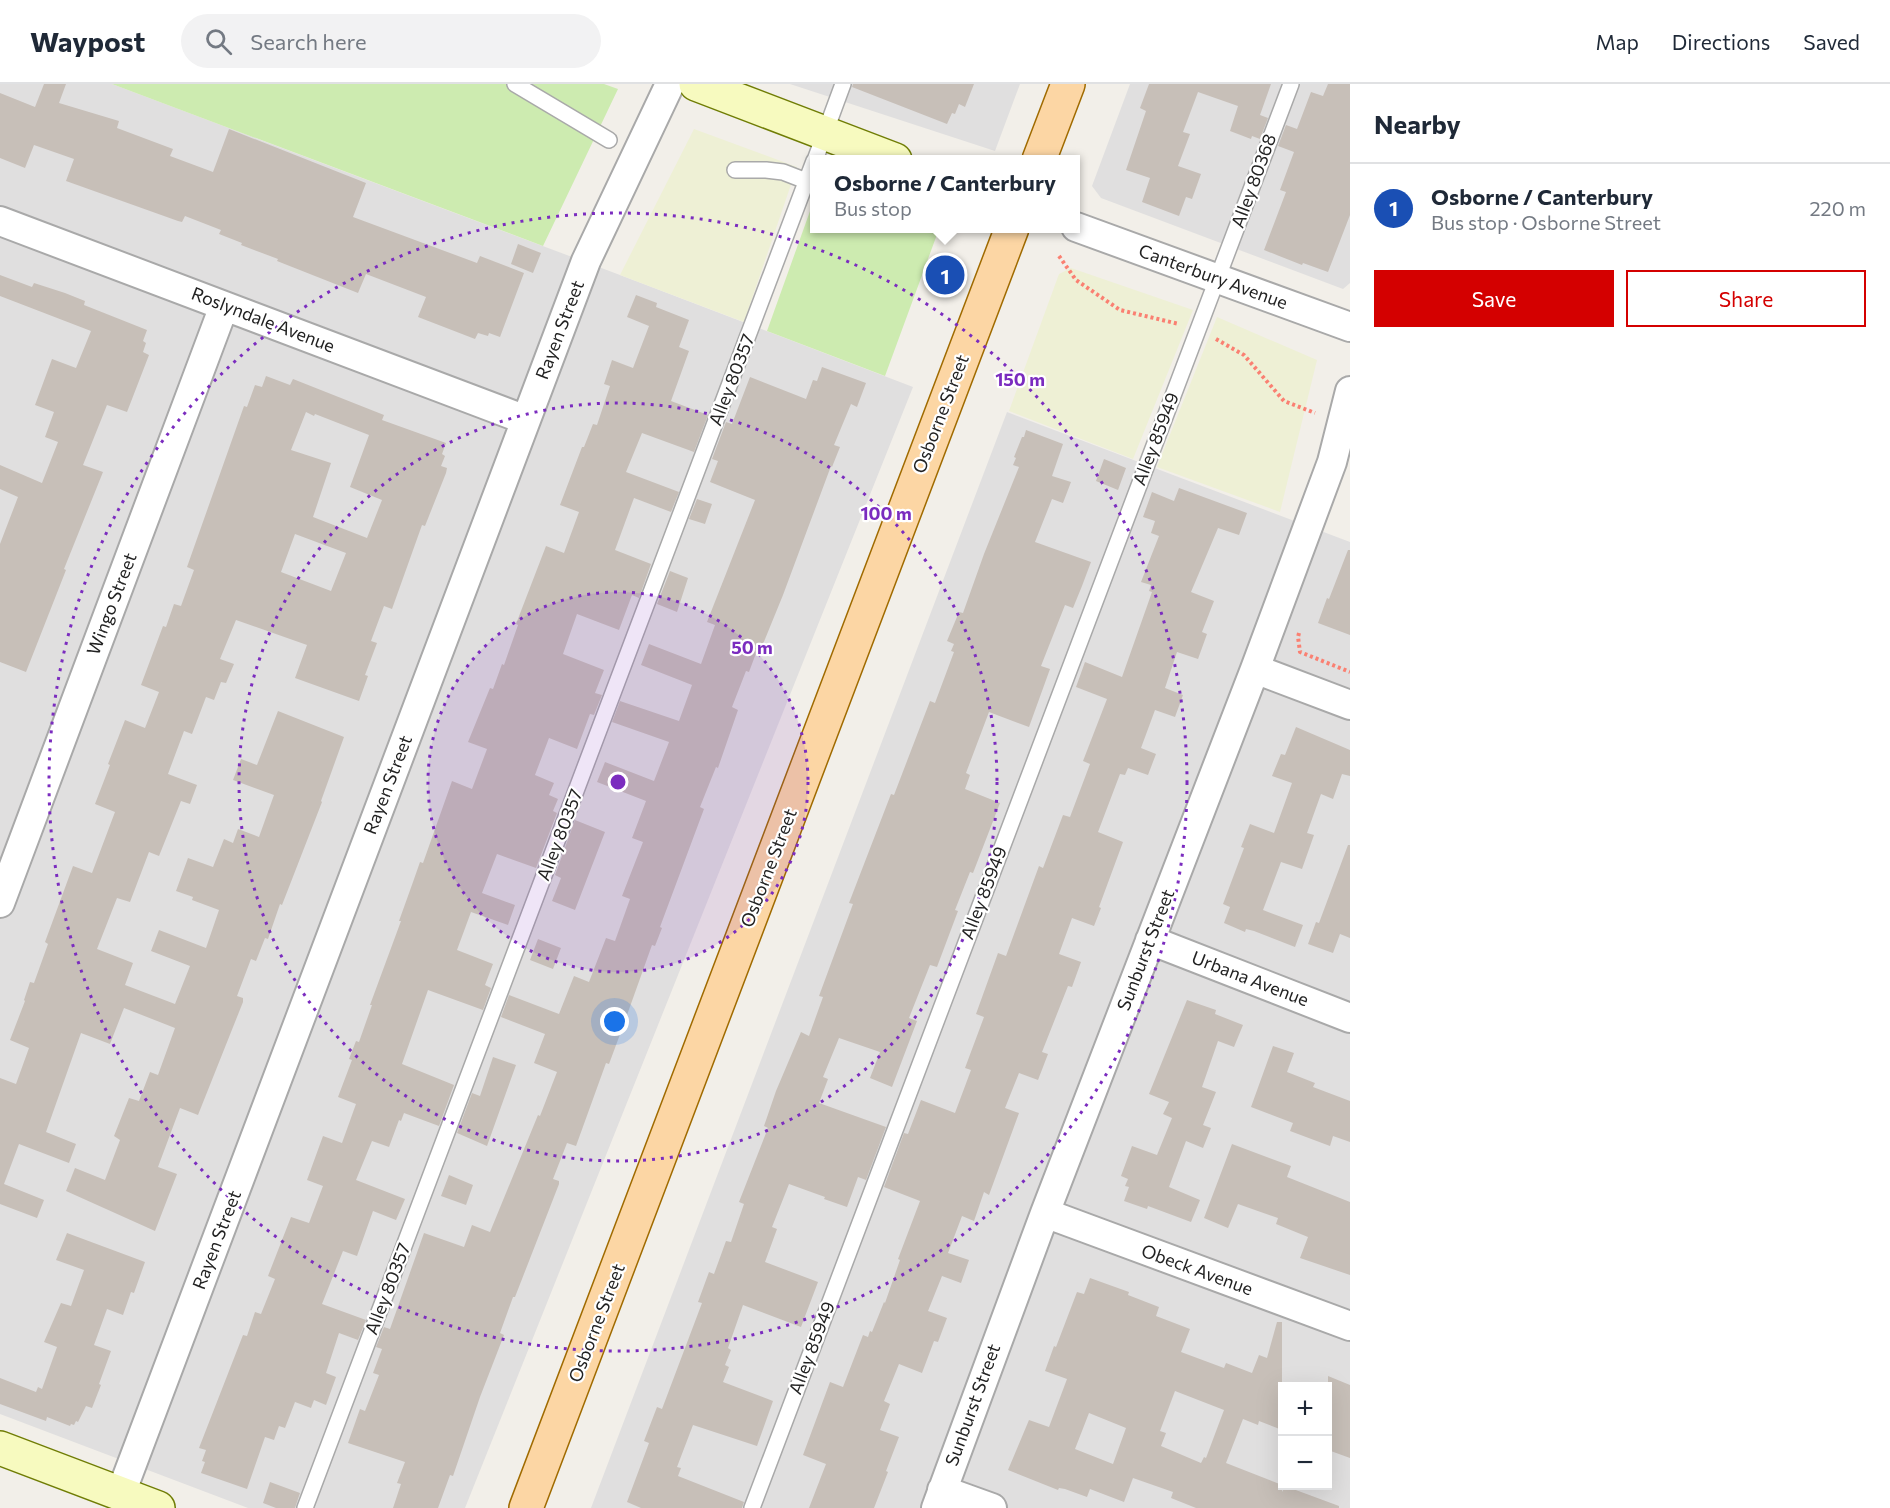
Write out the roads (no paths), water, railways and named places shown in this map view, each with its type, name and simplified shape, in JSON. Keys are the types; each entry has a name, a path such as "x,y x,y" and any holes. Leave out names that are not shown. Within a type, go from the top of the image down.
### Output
{"main road":[{"path":"1041,155 1068,84"},
{"name":"Osborne Street","path":"526,1508 1010,233"}],"street":[{"name":"Rayen Street","path":"121,1493 586,261 670,84"},
{"path":"696,84 818,151 856,155"},
{"name":"Roslyndale Avenue","path":"0,221 526,420"},
{"name":"Canterbury Avenue","path":"1080,228 1350,327"},
{"name":"Wingo Street","path":"0,903 224,306"},
{"name":"Sunburst Street","path":"939,1499 1045,1213 1255,669 1332,462 1350,391"},
{"path":"1255,669 1350,705"},
{"name":"Urbana Avenue","path":"1150,940 1350,1018"},
{"name":"Obeck Avenue","path":"1045,1213 1350,1326"},
{"path":"0,1448 158,1508"},
{"path":"939,1499 992,1508"}],"lane":[{"path":"514,84 609,140"},
{"name":"Alley 80357","path":"818,151 843,84"},
{"name":"Alley 80368","path":"1218,279 1291,84"},
{"path":"735,170 783,172 810,183"},
{"name":"Alley 80357","path":"305,1508 810,186"},
{"name":"Alley 85949","path":"752,1508 1218,279"}],"place":[{"name":"Osborne / Canterbury","path":"945,275"}]}
